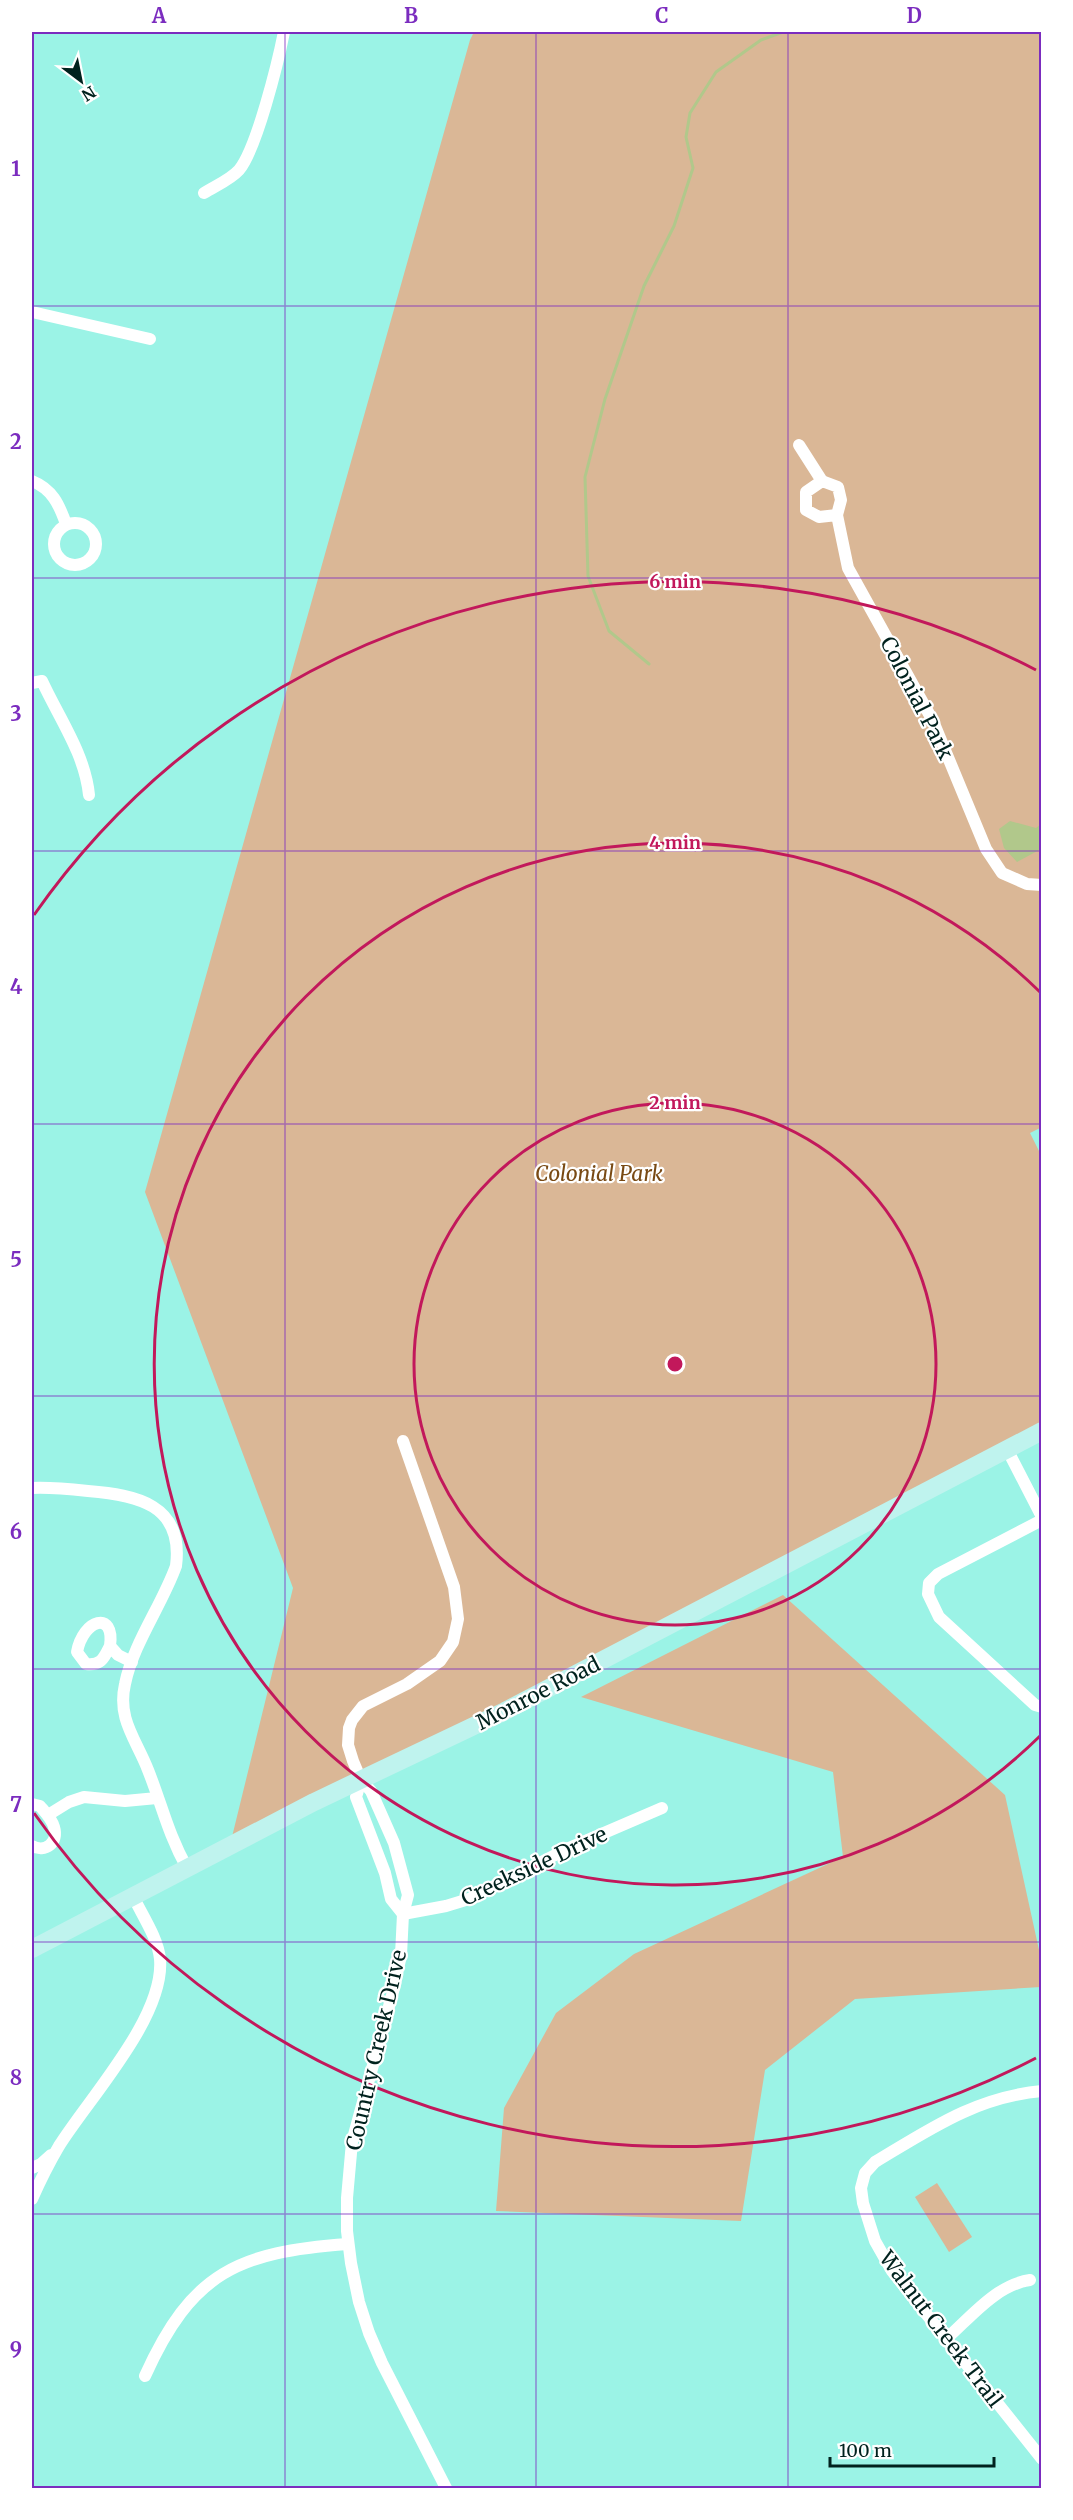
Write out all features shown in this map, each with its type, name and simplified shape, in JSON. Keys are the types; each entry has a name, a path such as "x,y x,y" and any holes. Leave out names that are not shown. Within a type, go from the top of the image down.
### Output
{"street":[{"path":"204,193 232,176 243,163 269,89 285,32"},
{"path":"32,312 150,339"},
{"name":"Colonial Park","path":"799,445 822,481 838,487 841,500 837,515 848,568 933,721 986,849 1002,873 1027,884 1041,885"},
{"path":"32,480 54,497 66,524"},
{"path":"822,481 806,492 806,510 819,517 837,515"},
{"path":"32,683 42,681 78,755 87,777 89,795"},
{"name":"Monroe Road","path":"32,1949 361,1780 506,1711 1041,1431"},
{"path":"403,1440 454,1587 458,1619 453,1642 440,1661 428,1672 370,1701 352,1720 348,1745 361,1780 356,1797 374,1839 391,1899 403,1914"},
{"path":"1007,1449 1041,1519 938,1574 929,1583 928,1594 939,1617 1035,1705 1041,1707"},
{"path":"32,1488 129,1495 151,1504 167,1520 175,1542 176,1566 132,1662 124,1685 122,1701 124,1718 133,1742 148,1770 171,1839 186,1868"},
{"path":"111,1646 118,1655 132,1662"},
{"name":"Country Creek Drive","path":"361,1780 371,1791 401,1865 408,1895 403,1914 401,1955 394,1988 352,2142 346,2198 348,2244 359,2302 369,2333 446,2488"},
{"path":"48,1815 69,1802 84,1797 125,1801 156,1798"},
{"path":"32,1804 40,1806 54,1826 53,1842 48,1848 40,1850 32,1846"},
{"name":"Creekside Drive","path":"403,1914 469,1899 569,1848 662,1808"},
{"path":"32,2199 58,2147 145,2020 160,1966 158,1951 133,1896"},
{"name":"Walnut Creek Trail","path":"1041,2091 996,2098 959,2113 875,2162 862,2180 862,2203 875,2241 892,2271 1041,2459"},
{"path":"32,2168 41,2164 58,2147"},
{"path":"145,2376 176,2318 210,2283 245,2262 268,2254 348,2244"},
{"path":"946,2339 999,2292 1013,2283 1030,2280"}],"green space":[{"name":"Colonial Park","path":"474,32 1041,32 1042,1127 1030,1133 1042,1157 1041,1431 230,1845 293,1588 145,1192"},
{"path":"783,1595 1005,1795 1041,1959 1041,1987 855,1999 765,2070 741,2221 496,2211 504,2108 556,2013 634,1954 843,1857 833,1772 581,1697"},
{"path":"937,2183 972,2237 949,2252 915,2197"}],"shaded area":[{"path":"1010,821 1036,828 1041,824 1041,849 1017,862 1004,848 999,829"}],"waterway":[{"path":"649,664 609,631 588,576 585,477 605,399 644,286 674,226 693,168 686,137 690,113 716,72 761,40 783,32"}]}
